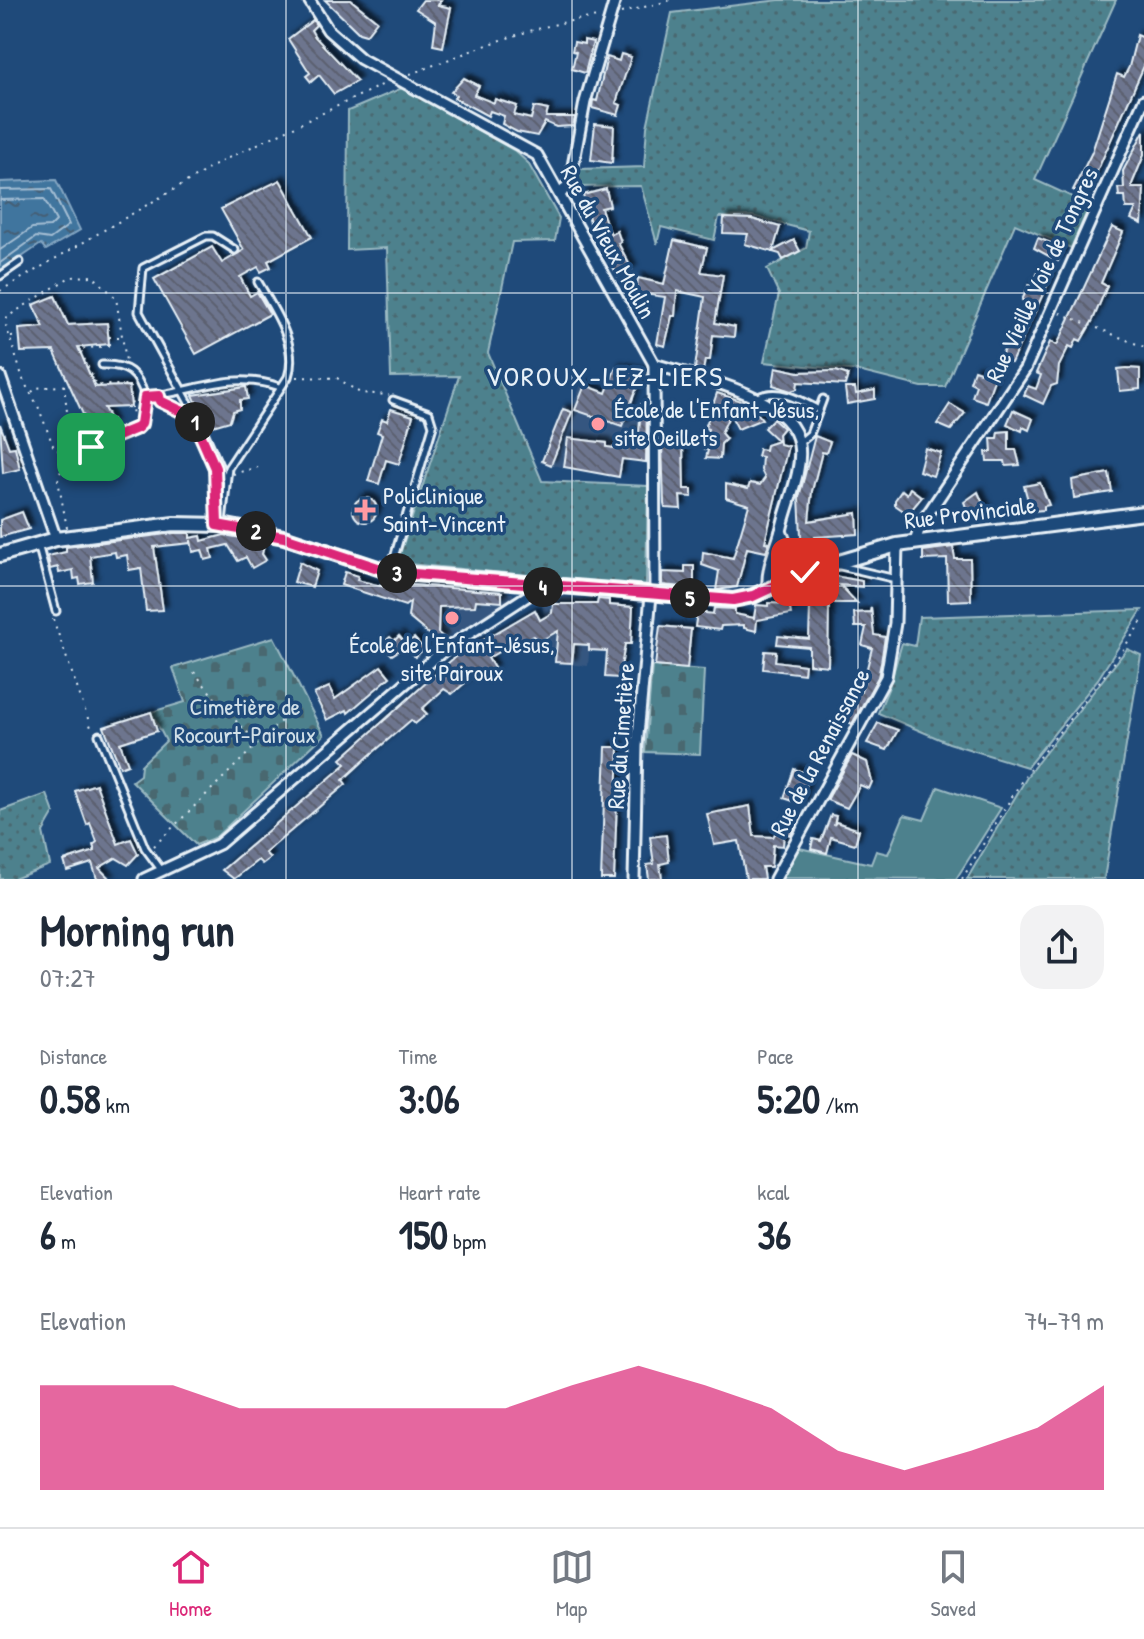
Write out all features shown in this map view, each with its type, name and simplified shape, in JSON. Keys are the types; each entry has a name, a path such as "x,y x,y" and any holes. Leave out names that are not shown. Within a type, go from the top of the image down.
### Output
{"main road":[{"name":"Rue Provinciale","path":"768,589 831,563 897,545 1144,513"},
{"path":"0,555 63,538 174,524 222,525 284,537 390,572 541,587 733,600 768,589"}],"street":[{"name":"Rue du Vieux Moulin","path":"309,0 328,30 361,59 537,155 654,364"},
{"path":"560,195 570,182 585,102 615,0"},
{"name":"Rue Vieille Voie de Tongres","path":"915,542 921,524 1025,369 1144,100"},
{"path":"654,364 758,397 775,408 794,430 799,443 799,462 770,562 768,589"},
{"name":"Rue du Cimetière","path":"634,879 637,746 653,595 654,364"},
{"path":"0,376 63,538"},
{"path":"781,531 788,549 805,572"},
{"name":"Rue de la Renaissance","path":"775,879 886,677 895,623 897,545"},
{"path":"144,879 219,844 444,650 541,587"}],"lane":[{"path":"225,479 139,312 143,268 206,236 213,236 235,250"},
{"path":"0,276 20,262"},
{"path":"222,525 225,479 245,437 288,377 291,353 258,282"},
{"path":"102,365 119,364 134,373 145,397 141,424 102,442"},
{"path":"145,397 242,379 280,387"},
{"path":"758,397 768,392 794,397 819,410"},
{"path":"799,443 810,434 823,399"},
{"path":"390,572 433,426 429,413 393,400"},
{"path":"38,543 54,614"},
{"path":"831,563 897,580"},
{"path":"99,735 149,852 162,871"}],"path":[{"path":"0,291 224,160 337,104 399,78 509,40 580,19 672,0"},
{"path":"66,455 52,445 32,393 24,382 6,321 10,313 75,276 99,279 116,298 124,337 123,357 130,364"},
{"path":"42,293 45,300"},
{"path":"1051,309 1144,347"},
{"path":"10,337 20,336"},
{"path":"124,337 109,337 108,346 80,349 96,385 130,385 133,423"},
{"path":"288,377 337,378 352,390 380,393 393,400"},
{"path":"64,385 68,420 88,434 91,447"},
{"path":"32,393 36,388 70,385"},
{"path":"159,396 160,401 183,412 190,411"},
{"path":"106,411 118,430"},
{"path":"88,434 115,423"},
{"path":"66,455 102,442"},
{"path":"63,538 58,480 66,455"},
{"path":"225,479 258,467"},
{"path":"54,614 92,732 99,735"},
{"path":"962,879 1027,772 1111,667 1144,618"},
{"path":"194,672 222,707 258,743"},
{"path":"149,852 293,709"}],"shaded area":[{"name":"École de l'Enfant-Jésus, site Oeillets","path":"582,382 603,391 598,404 614,404 640,415 638,451 600,446 597,473 540,463 563,405 572,408"},
{"name":"École de l'Enfant-Jésus, site Pairoux","path":"427,587 513,593 513,598 438,643 424,631"},
{"name":"École de l'Enfant-Jésus, site Pairoux","path":"554,596 593,599 588,666 554,663 541,601"}],"green space":[{"path":"779,0 1116,0 1035,180 1090,205 1071,248 1015,224 945,387 922,387 858,371 764,362 779,294 767,269 806,248 809,231 752,216 719,217 714,240 661,227 657,244 641,186 576,187 579,169 644,167 647,127 672,13"},
{"path":"402,88 515,151 528,163 559,218 555,241 512,242 488,353 542,481 648,486 646,586 397,563 459,376 391,377 387,248 347,250 348,111"},
{"path":"1142,610 1098,679 1027,767 949,743 878,713 902,643 915,646 919,617"},
{"name":"Cimetière de Rocourt-Pairoux","path":"274,637 324,735 216,837 196,845 132,781 140,775 141,765 166,741 151,712 185,702 173,668"},
{"path":"1127,649 1141,655 1104,879 967,879 1030,772"},
{"path":"652,666 704,670 700,754 645,752"},
{"path":"938,787 1001,808 956,879 783,878 799,848 871,864 876,851 888,854 904,815 924,820"},
{"path":"47,794 54,813 43,832 50,865 14,879 0,879 0,811"}],"water":[{"path":"56,180 80,230 46,250 41,244 0,272 0,182"}],"building":[{"path":"325,0 351,0 377,21 366,35 359,33"},
{"path":"423,0 441,0 438,5 451,8 443,47 433,45 436,22 416,9"},
{"path":"313,20 316,25 311,30 315,37 357,81 334,94 319,75 311,82 306,76 310,73 288,39"},
{"path":"1137,35 1144,38 1144,66 1086,196 1073,190 1092,152 1117,74 1124,77 1129,67"},
{"path":"584,40 593,42 585,73 572,69 576,52 572,51 574,42 584,44"},
{"path":"621,54 631,57 616,103 621,105 618,115 592,108 593,100 597,101 607,57 619,61"},
{"path":"464,78 479,86 474,95 494,103 495,99 517,106 514,115 531,119 534,107 548,110 546,117 575,117 573,126 556,127 545,122 537,136 517,132 502,124 504,116 490,111 488,116 454,98 456,95 451,92"},
{"path":"595,124 614,126 612,163 591,160"},
{"path":"1144,131 1144,155 1132,184 1132,188 1144,188 1142,224 1131,219 1136,208 1126,208 1125,196 1119,196 1118,188 1124,188 1123,171"},
{"path":"280,180 312,237 268,261 271,267 261,272 258,267 240,277 250,296 257,292 270,314 196,354 154,279 212,247 222,263 244,250 221,209"},
{"path":"606,189 610,206 601,208 611,234 617,231 621,242 618,243 632,269 618,276 592,230 583,195"},
{"path":"724,218 752,219 780,227 773,251 794,240 800,251 783,260 780,254 745,244 748,234 723,233"},
{"path":"1112,227 1123,232 1101,283 1107,286 1081,341 1077,339 1073,348 1069,346 1059,366 1057,384 1051,386 1043,404 1024,395 1028,386 1036,389 1041,375 1036,373 1050,342 1057,345"},
{"path":"1038,238 1064,248 1058,261 1034,248"},
{"path":"674,240 707,248 701,272 723,275 715,323 735,327 734,337 713,335 710,360 705,360 703,371 695,368 705,297 677,291 675,316 672,316 665,346 657,344 665,297 636,293 638,278 664,284"},
{"path":"1038,272 1051,277 1011,363 1000,358 1025,302 1022,300"},
{"path":"55,296 68,325 107,323 109,344 78,347 95,387 129,386 131,407 104,408 112,423 91,432 54,351 21,352 19,329 44,327 33,305"},
{"path":"616,367 643,372 622,426 575,410 585,385 606,393"},
{"path":"776,367 799,372 836,371 848,375 845,385 798,382 797,389 791,391 773,385"},
{"path":"1118,369 1140,369 1140,389 1120,391"},
{"path":"974,370 995,377 986,402 972,397 976,385 970,382"},
{"path":"246,387 248,399 240,400 240,409 233,411 230,421 213,426 206,423 193,395"},
{"path":"845,388 855,388 856,394 875,390 875,399 847,404"},
{"path":"717,393 750,404 762,419 738,429 730,414 721,433 726,439 721,444 720,459 706,458 708,450 704,449 708,429 705,428"},
{"path":"647,403 646,462 622,459 619,477 564,467 568,438 607,443 607,447 627,450 629,431 639,434 641,404"},
{"path":"950,404 965,413 951,430 937,424"},
{"path":"391,409 413,416 399,464 386,460 379,484 368,481 382,434 377,432 382,419 387,421"},
{"path":"563,409 572,412 551,465 542,461"},
{"path":"1013,410 1033,419 1029,430 1023,427 1022,431 1007,424"},
{"path":"773,419 783,428 778,434 779,444 788,446 765,542 769,543 766,552 747,548 737,587 716,590 719,571 702,565 703,552 733,558 749,505 726,498 726,484 748,489 750,483 760,485 765,478 761,470 762,457 757,456 759,449 765,450 766,445 778,441 764,428"},
{"path":"0,424 9,448 15,447 20,469 3,473"},
{"path":"1009,431 1009,450 1016,450 1020,465 1006,466 1005,461 987,461 986,452 992,452 991,438 997,438 998,432"},
{"path":"815,436 830,442 826,453 822,452 812,491 809,521 857,513 858,534 815,537 816,553 802,554 799,497"},
{"path":"662,444 683,444 684,489 692,489 692,497 680,496 681,509 665,508"},
{"path":"925,448 941,453 933,476 919,471"},
{"path":"1109,473 1112,492 1074,498 1072,480"},
{"path":"1040,483 1049,505 1044,506 1044,510 1031,511 1024,486"},
{"path":"910,488 922,497 908,514 895,505 895,500 902,490 907,494"},
{"path":"978,492 987,513 971,519 964,502"},
{"name":"Policlinique Saint-Vincent","path":"360,498 370,498 377,505 377,515 370,522 360,522 353,515 353,505"},
{"path":"22,512 29,529 0,537 0,520"},
{"path":"190,533 190,538 201,536 202,541 224,535 265,542 262,554 266,560 252,568 246,557 238,561 228,545 211,549 213,558 205,560 202,550 193,552 191,540 191,543 154,547 163,610 146,611 141,568 129,570 127,555 116,557 115,552 90,556 93,582 80,584 79,578 74,579 73,570 59,573 58,567 50,569 48,556 66,552 66,547"},
{"path":"953,547 955,559 970,559 971,600 948,601 947,559 923,560 923,551"},
{"path":"300,562 317,571 312,587 294,582"},
{"path":"685,566 694,566 694,588 662,585 662,572 685,573"},
{"path":"345,572 358,576 357,580 397,590 398,584 502,592 502,602 476,600 475,606 439,607 438,633 444,638 438,642 408,617 410,602 405,606 341,585"},
{"path":"829,575 862,581 862,587 840,585 857,603 835,603 832,589 822,591 820,579"},
{"path":"598,599 609,600 609,605 633,607 631,644 625,644 619,678 605,677 607,651 589,650 589,645 574,644 572,663 555,662 558,631 540,641 533,636 512,648 511,645 488,658 494,668 480,676 478,672 452,694 444,689 422,709 427,714 415,724 411,720 369,756 343,780 346,784 265,853 270,858 262,864 258,860 234,879 222,870 346,764 341,759 456,656 535,610 540,620 552,613 553,604 597,604"},
{"path":"768,603 789,604 791,614 757,620 756,631 744,628 744,625 721,626 720,630 695,627 697,612 713,614 714,608 735,609 735,614 754,618 756,605 768,606"},
{"path":"810,606 829,607 828,666 809,664 809,647 777,644 778,636 809,639"},
{"path":"871,607 874,635 885,637 881,663 878,677 852,724 842,719 855,694 861,692 872,648 862,645 866,627 855,627 854,613 870,612"},
{"path":"660,626 691,629 687,669 655,666"},
{"path":"399,636 406,644 414,638 424,649 415,657 406,646 392,655 382,644 390,637 394,641"},
{"path":"765,651 776,652 775,661 805,665 804,674 763,669"},
{"path":"381,666 390,677 348,713 347,710 327,720 314,694 329,687 335,699"},
{"path":"151,712 157,731 120,743 128,764 120,767 104,727"},
{"path":"878,723 898,730 887,750 867,743"},
{"path":"606,747 619,747 614,879 601,879"},
{"path":"852,755 867,762 872,782 869,789 860,785 847,808 827,800"},
{"path":"794,769 809,774 802,804 784,798"},
{"path":"96,784 118,844 131,839 138,854 128,865 116,858 99,868 110,879 97,879 92,863 67,871 64,861 95,851 93,845 97,842 90,823 87,825 75,791"},
{"path":"750,806 754,836 773,837 786,816 798,822 790,835 784,832 783,846 773,845 771,867 762,867 764,879 746,879 739,841 714,845 707,814"},
{"path":"831,815 836,816 834,825 836,822 859,830 855,844 831,837 827,853 811,849 813,839 821,841"},
{"path":"666,835 669,862 660,864 662,879 649,879 647,865 654,864 650,837"}],"place":[{"name":"École de l'Enfant-Jésus, site Oeillets","path":"598,424"},
{"name":"Policlinique Saint-Vincent","path":"365,510"},
{"name":"École de l'Enfant-Jésus, site Pairoux","path":"452,618"}],"district":[{"name":"VOROUX-LEZ-LIERS","path":"605,376"}],"route":[{"path":"91,447 137,428 141,424 145,397 159,396 160,401 183,412 190,411 218,478 217,525 284,537 390,572 512,585 733,600 753,596 805,572"}]}
